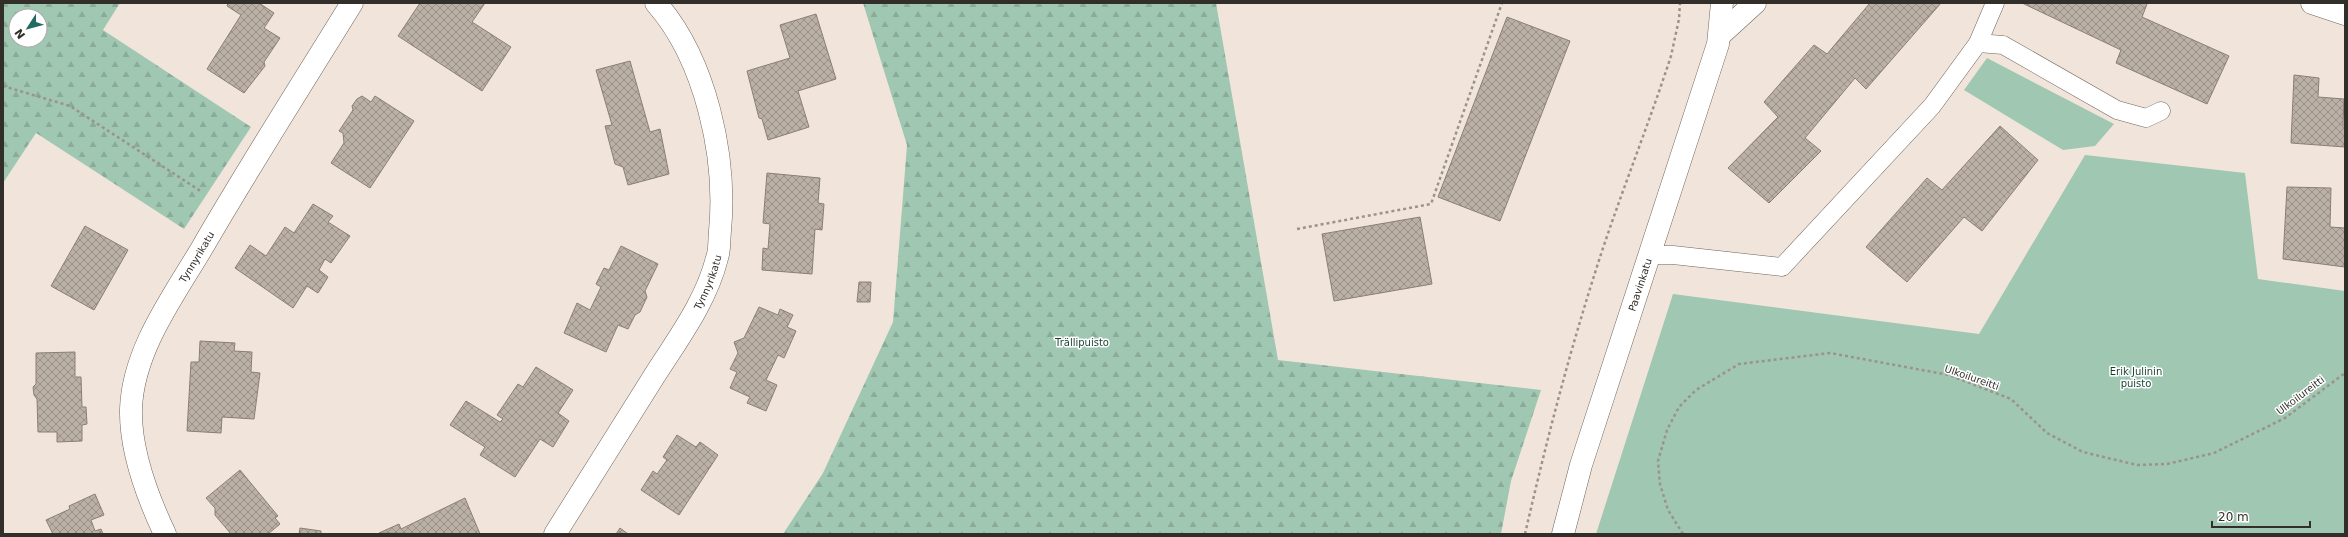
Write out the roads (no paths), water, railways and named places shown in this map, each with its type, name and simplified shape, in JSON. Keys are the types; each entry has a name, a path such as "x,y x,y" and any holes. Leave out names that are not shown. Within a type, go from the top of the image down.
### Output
{"street":[{"name":"Tynnyrikatu","path":"165,534 150,502 135,441 131,409 137,374 150,337 226,208 352,3"},
{"name":"Tynnyrikatu","path":"555,534 700,304 718,258 721,217 721,182 717,142 708,105 696,71 680,39 656,3"},
{"name":"Paavinkatu","path":"1563,534 1581,466 1720,35 1722,3"},
{"name":"Paavinkatu","path":"1720,35 1755,3"},
{"path":"2312,3 2345,14"}],"lane":[{"path":"1649,255 1673,255 1782,268 1932,106 1978,43 1995,3"},
{"path":"1978,43 2003,45 2117,110 2146,118 2161,111"}],"park label":[{"name":"Trällipuisto","path":"1082,342"},
{"name":"Erik Julinin puisto","path":"2136,376"}]}
